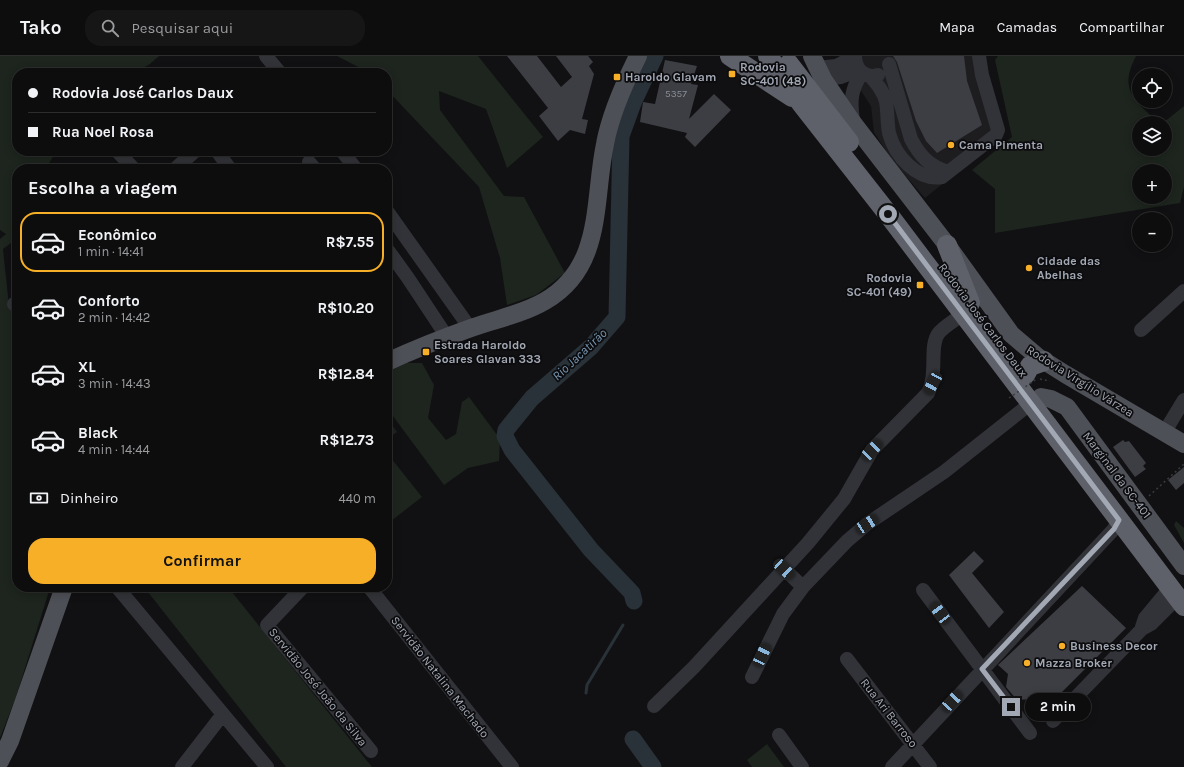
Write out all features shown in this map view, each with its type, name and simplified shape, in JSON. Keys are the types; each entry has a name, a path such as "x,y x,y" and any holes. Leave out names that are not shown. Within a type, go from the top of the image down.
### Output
{"highway":[{"path":"730,56 801,103"},
{"name":"Rodovia José Carlos Daux","path":"768,56 801,103 888,214 967,309 1036,383 1179,594"},
{"name":"Rodovia José Carlos Daux","path":"783,56 967,309 1036,383 1119,520 1179,594"},
{"path":"947,245 967,309"}],"main road":[{"path":"392,360 470,328 544,302 565,286 583,263 596,215 605,143 625,81 638,56"},
{"name":"Rodovia Virgílio Várzea","path":"817,68 854,123 947,245 1011,334 1021,344 1036,383 1100,396 1184,444"},
{"name":"Marginal da SC-401","path":"1036,383 1051,399 1067,407 1184,566"},
{"path":"0,761 10,741 62,592"}],"street":[{"path":"266,56 276,68"},
{"path":"860,66 882,90 886,102 890,136 899,154 914,169 927,177 942,177 996,135 998,130 982,75 979,56"},
{"path":"890,60 911,139 923,158 931,165 948,172"},
{"path":"860,66 884,72 890,60"},
{"path":"817,68 850,74 860,66"},
{"path":"854,123 850,103 852,90 860,66"},
{"path":"122,156 129,164"},
{"path":"181,164 189,156"},
{"path":"346,156 352,164"},
{"path":"392,218 470,328"},
{"path":"392,256 447,337"},
{"path":"1141,330 1184,291"},
{"path":"654,706 689,672 784,569 844,499 872,450 928,393 933,383 936,340 938,334 967,309"},
{"path":"752,677 783,614 803,587 847,541 867,524 944,472 1036,383"},
{"path":"1164,433 1184,400"},
{"path":"892,767 1114,529 1119,520"},
{"path":"784,569 803,587"},
{"path":"922,590 1030,733"},
{"path":"121,592 267,767"},
{"name":"Servidão José João da Silva","path":"297,592 267,625 371,751"},
{"name":"Servidão Natalina Machado","path":"373,592 512,767"},
{"path":"1053,722 1151,618 1179,594"},
{"name":"Rua Ari Barroso","path":"847,659 930,767"},
{"path":"182,767 223,714"},
{"path":"779,735 802,767"}],"path":[{"path":"1009,398 1036,383"},
{"path":"1146,499 1184,464"}],"shaded area":[{"path":"0,56 159,56 143,68 12,68 12,156 53,156 49,164 12,164 12,240 11,243 3,249 9,306 12,310 12,592 49,592 16,697 0,738 0,239 6,234 0,230"},
{"path":"337,56 478,56 543,137 507,168 486,109 439,91 440,110 504,196 524,197 565,273 536,295 507,305 500,258 479,187 392,95 392,68 360,68"},
{"path":"838,56 984,56 1003,135 925,198 891,159 874,132 871,106"},
{"path":"998,56 1136,56 1129,78 1129,87 1132,94 1132,108 1143,108 1152,116 1132,116 1132,156 1172,156 1172,116 1184,106 1184,187 1180,203 995,233 995,189 972,170 1012,137 995,60"},
{"path":"407,363 422,363 434,385 428,418 446,440 456,434 462,402 469,397 500,439 499,461 468,468 444,485 392,415 392,370"},
{"path":"392,425 397,432 392,436"},
{"path":"392,459 422,497 392,520"},
{"path":"1176,521 1184,528 1184,543 1174,525"},
{"path":"148,592 232,592 372,767 286,767"},
{"path":"767,744 784,767 752,767 747,760"}],"building":[{"path":"507,56 537,56 561,87 572,77 556,56 588,56 593,62 589,66 594,74 582,119 588,120 585,134 570,130 558,141 539,116 548,108"},
{"path":"893,56 964,56 967,81 982,125 937,153 926,141 916,121 897,62"},
{"path":"665,60 697,66 691,84 698,85 689,119 714,94 731,110 695,147 685,137 687,133 640,122 643,102 655,104"},
{"path":"1123,440 1125,442 1129,441 1146,463 1143,466 1146,469 1135,477 1113,447"},
{"path":"1184,467 1184,483 1176,490 1168,480"},
{"path":"974,551 984,561 972,573 1004,612 989,628 949,575"},
{"name":"Business Decor","path":"1082,586 1126,628 1044,710 1033,699 1017,700 1006,687 1008,674 998,665"}],"waterway":[{"name":"Rio Jacatirão","path":"634,601 632,593 591,550 512,450 505,436 506,430 532,398 591,347 617,317 621,136 633,103 655,56"},
{"path":"586,693 587,685 623,625"},
{"name":"Rio Jacatirão","path":"633,739 653,767"}],"place":[{"name":"Rodovia SC-401 (48)","path":"732,74"},
{"name":"Haroldo Glavam","path":"617,77"},
{"name":"Cama Pimenta","path":"951,145"},
{"name":"Cidade das Abelhas","path":"1029,268"},
{"name":"Rodovia SC-401 (49)","path":"920,285"},
{"name":"Estrada Haroldo Soares Glavan 333","path":"426,352"},
{"name":"Business Decor","path":"1062,646"},
{"name":"Mazza Broker","path":"1027,663"}],"route":[{"path":"888,214 1119,520 1114,529 982,669 1011,707"}]}
